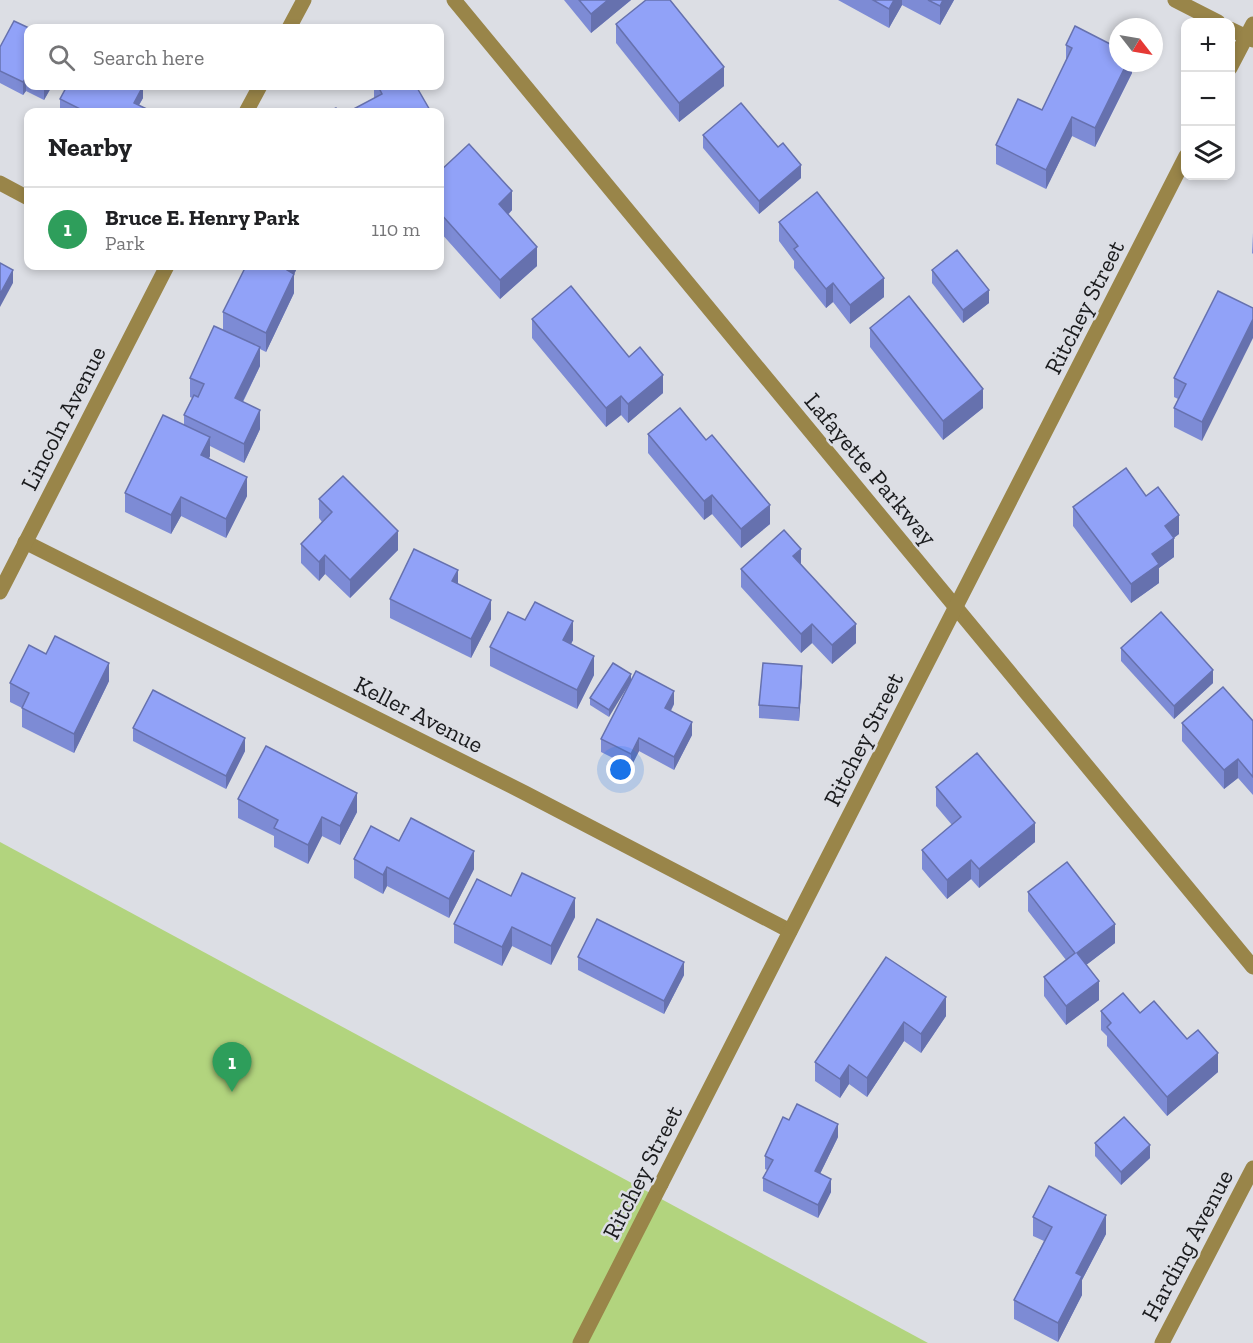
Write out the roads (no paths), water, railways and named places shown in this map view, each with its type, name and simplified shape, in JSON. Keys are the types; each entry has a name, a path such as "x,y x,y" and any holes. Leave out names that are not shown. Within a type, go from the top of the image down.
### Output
{"street":[{"path":"291,24 304,0"},
{"name":"Lafayette Parkway","path":"454,0 1253,967"},
{"path":"1175,0 1210,18"},
{"path":"1235,30 1251,34 1235,60"},
{"path":"248,108 258,90"},
{"name":"Ritchey Street","path":"580,1343 1181,164"},
{"path":"0,183 24,196"},
{"name":"Lincoln Avenue","path":"0,592 161,270"},
{"name":"Keller Avenue","path":"25,542 535,798 790,931"},
{"name":"Harding Avenue","path":"1161,1343 1253,1168"}],"place":[{"name":"Bruce E. Henry Park","path":"232,1092"}]}
